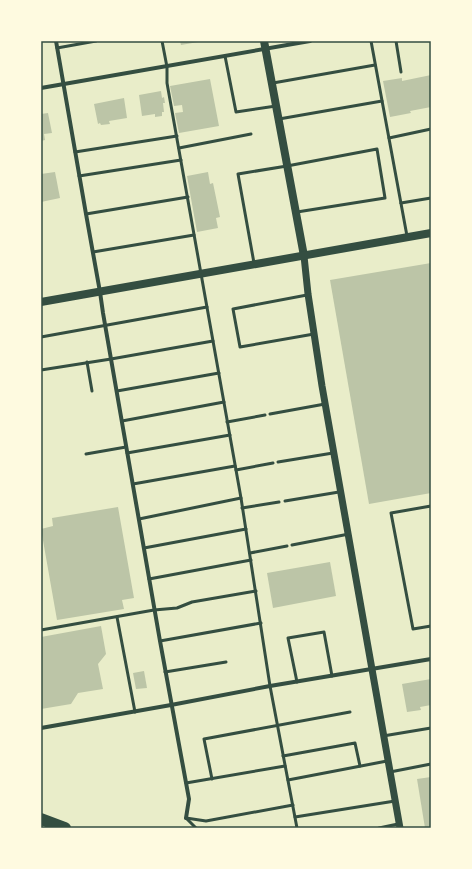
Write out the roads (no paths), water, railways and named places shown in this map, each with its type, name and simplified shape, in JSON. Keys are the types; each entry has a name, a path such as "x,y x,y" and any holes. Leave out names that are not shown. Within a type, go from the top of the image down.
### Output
{"highway":[{"path":"41,819 65,828"}],"main road":[{"path":"265,45 304,256"},
{"path":"41,302 431,233"}],"street":[{"path":"56,41 138,519 189,799 186,818"},
{"path":"41,88 225,56 265,45 310,41"},
{"path":"304,256 314,334 399,826"},
{"path":"41,728 135,712 270,686 431,659"}],"lane":[{"path":"57,48 96,41"},
{"path":"162,41 167,83 236,468 270,686 297,828"},
{"path":"371,41 407,237"},
{"path":"396,41 401,72"},
{"path":"225,56 236,112 276,106"},
{"path":"272,84 375,65"},
{"path":"279,119 382,101"},
{"path":"389,138 431,129"},
{"path":"179,148 251,134"},
{"path":"75,152 177,136"},
{"path":"254,265 238,174 377,149 385,198 296,212"},
{"path":"79,176 181,160"},
{"path":"86,214 188,197"},
{"path":"401,203 431,198"},
{"path":"93,252 194,235"},
{"path":"308,294 233,309 240,348 314,334"},
{"path":"41,337 207,307"},
{"path":"41,370 213,341"},
{"path":"87,362 92,391"},
{"path":"117,391 219,373"},
{"path":"122,421 224,402"},
{"path":"270,414 326,404"},
{"path":"228,422 265,415"},
{"path":"127,453 230,435"},
{"path":"86,454 126,447"},
{"path":"278,462 334,452"},
{"path":"132,484 273,463"},
{"path":"285,501 341,491"},
{"path":"138,519 241,498"},
{"path":"242,508 279,502"},
{"path":"431,506 391,513 413,629 431,626"},
{"path":"144,548 246,529"},
{"path":"292,545 349,534"},
{"path":"250,553 287,546"},
{"path":"149,579 251,560"},
{"path":"41,630 154,610 177,608 192,602 256,591"},
{"path":"118,617 135,712"},
{"path":"160,641 261,623"},
{"path":"297,682 288,638 324,632 332,676"},
{"path":"166,672 226,662"},
{"path":"212,779 204,739 350,712"},
{"path":"383,736 431,728"},
{"path":"283,756 355,743 360,766"},
{"path":"288,780 387,761"},
{"path":"389,772 431,764"},
{"path":"186,783 285,766"},
{"path":"295,817 395,801"},
{"path":"186,818 206,821 293,805"},
{"path":"186,818 196,828"},
{"path":"379,828 399,826"}]}
